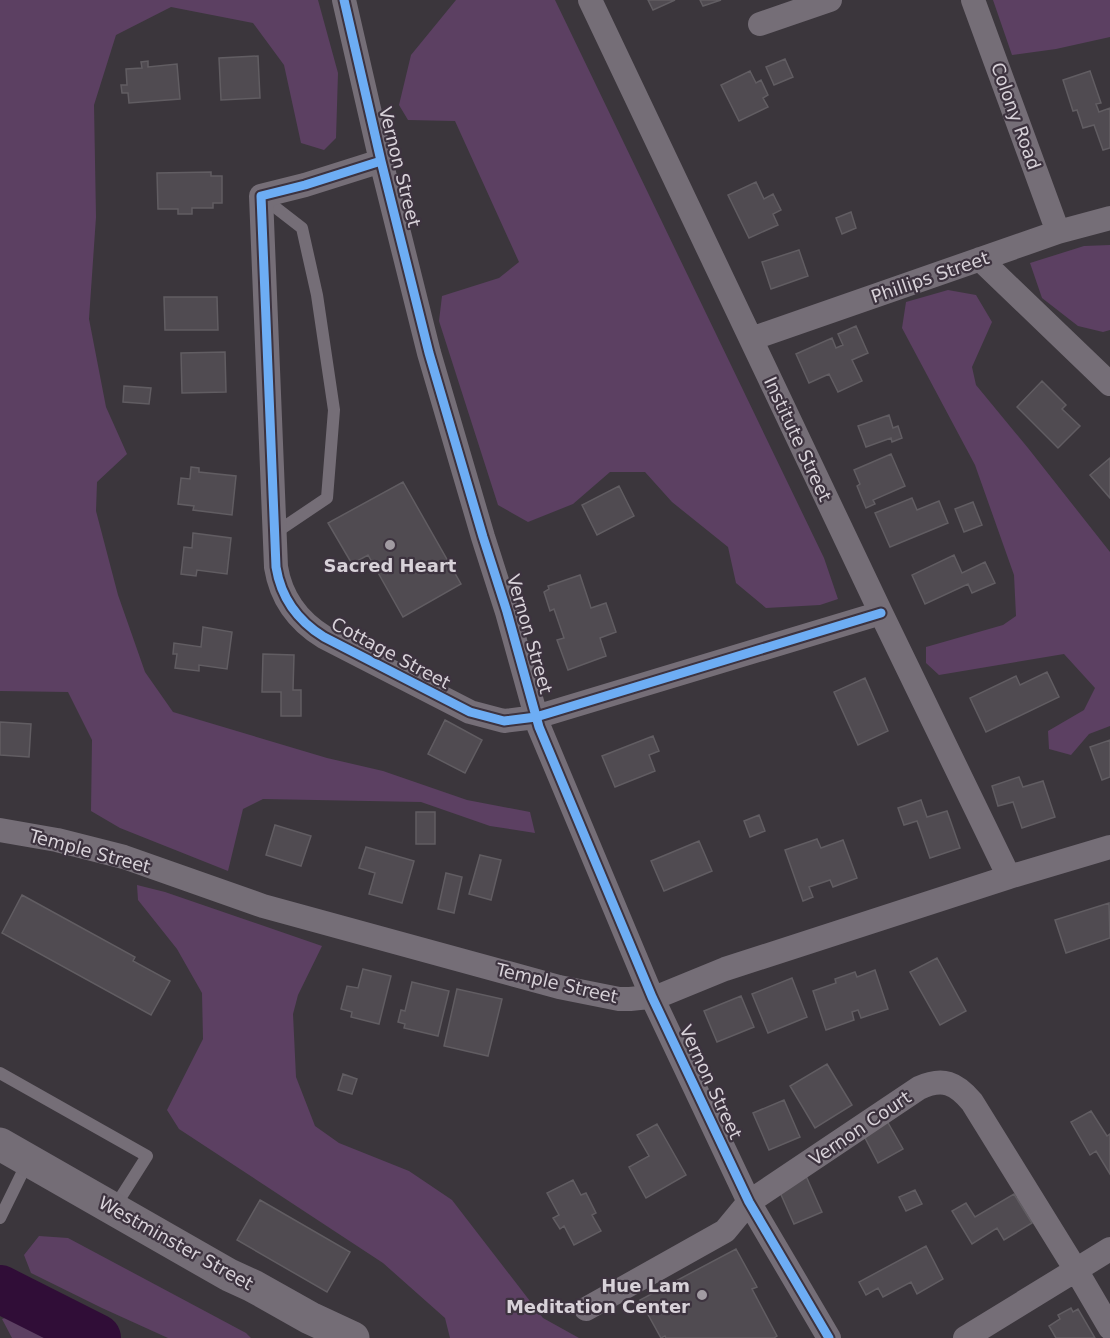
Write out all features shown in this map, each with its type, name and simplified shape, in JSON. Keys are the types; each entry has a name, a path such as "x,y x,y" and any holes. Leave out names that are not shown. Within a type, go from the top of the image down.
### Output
{"highway":[{"name":"Westminster Street","path":"0,1144 229,1275 353,1338"}],"street":[{"name":"Vernon Street","path":"344,0 429,353 539,727 652,997 749,1202 829,1338"},
{"name":"Institute Street","path":"590,0 1009,877"},
{"path":"760,24 830,0"},
{"name":"Colony Road","path":"973,0 1058,232"},
{"path":"261,196 305,185 381,160"},
{"name":"Cottage Street","path":"261,196 276,567 282,589 299,618 312,629 470,712 504,722 536,717 881,613"},
{"name":"Phillips Street","path":"751,339 1058,232 1110,218"},
{"path":"980,259 1110,384"},
{"name":"Temple Street","path":"0,830 57,840 124,857 264,906 559,987 619,999 652,997 725,969 1110,846"},
{"name":"Vernon Court","path":"586,1309 725,1231 749,1202 919,1088 932,1083 947,1082 962,1091 972,1102 1076,1270"},
{"path":"965,1338 1110,1249"},
{"path":"1076,1270 1110,1328"}],"lane":[{"path":"261,196 302,228 317,295 333,410 327,498 275,533"},
{"path":"0,1073 147,1156 113,1209"},
{"path":"0,1218 28,1160"}],"shaded area":[{"path":"0,0 318,0 338,73 336,138 324,150 301,143 284,65 253,23 171,7 116,35 94,105 96,217 89,319 106,407 127,454 97,482 96,511 118,595 145,672 173,712 327,758 383,771 467,800 530,812 535,833 490,826 421,802 263,799 243,809 228,871 120,828 91,811 92,740 68,692 0,691"},
{"path":"456,0 555,0 824,558 838,599 820,605 766,608 736,583 728,547 672,502 645,472 610,472 573,504 528,522 498,505 439,321 442,296 499,278 519,262 455,121 408,120 399,105 411,55"},
{"path":"993,0 1110,0 1110,37 1056,49 1012,55"},
{"path":"1110,245 1110,330 1103,332 1078,326 1042,298 1030,263 1084,246"},
{"path":"948,290 976,295 992,322 972,367 976,385 1110,552 1110,726 1089,734 1071,755 1049,749 1048,731 1084,710 1095,688 1064,654 939,675 926,663 926,647 1003,625 1016,616 1014,575 975,465 902,328 906,302"},
{"path":"137,885 165,892 322,946 298,995 293,1014 296,1077 315,1126 339,1143 409,1171 452,1200 543,1318 579,1338 450,1338 445,1318 383,1263 179,1129 167,1110 203,1039 202,993 177,949 138,900"},
{"path":"39,1236 68,1238 246,1333 251,1338 168,1338 102,1308 31,1273 24,1255"},
{"path":"19,1313 64,1338 12,1338 2,1319"}],"building":[{"path":"648,0 675,0 653,10"},
{"path":"700,0 721,0 703,6"},
{"path":"258,56 260,98 221,100 219,58"},
{"path":"785,59 793,77 774,85 766,67"},
{"path":"148,61 148,67 177,64 180,99 129,103 128,93 122,93 121,85 127,85 126,69 142,68 141,62"},
{"path":"750,71 756,83 761,80 768,95 763,98 768,107 739,121 721,85"},
{"path":"1090,71 1101,103 1096,104 1099,112 1110,108 1110,148 1103,150 1094,125 1083,128 1077,110 1073,111 1063,80"},
{"path":"211,172 211,176 222,176 222,203 213,203 213,208 192,208 192,214 178,214 178,209 158,209 157,173"},
{"path":"756,182 764,199 773,194 781,210 773,214 778,225 749,238 728,195"},
{"path":"851,212 856,228 842,234 836,218"},
{"path":"799,250 808,276 771,289 762,262"},
{"path":"164,297 217,297 218,330 165,330"},
{"path":"856,326 868,353 852,360 862,381 838,392 829,374 809,383 796,354 832,338 836,348 843,345 838,334"},
{"path":"225,352 226,392 182,393 181,353"},
{"path":"1042,381 1066,405 1062,409 1080,426 1058,448 1017,407"},
{"path":"124,386 151,388 149,404 123,402"},
{"path":"889,415 893,428 898,426 902,438 892,442 891,438 866,447 858,426"},
{"path":"891,454 905,486 873,500 875,504 866,508 857,486 860,484 854,470"},
{"path":"1110,458 1110,498 1090,475"},
{"path":"191,467 199,468 199,472 236,476 232,515 193,510 194,506 178,504 181,478 190,479"},
{"name":"Sacred Heart","path":"403,482 461,584 403,617 368,555 352,564 328,523"},
{"path":"619,486 634,516 597,535 582,505"},
{"path":"912,498 917,510 939,501 948,523 890,547 875,513"},
{"path":"973,502 982,525 964,532 955,509"},
{"path":"193,533 231,538 227,574 197,570 196,576 181,574 184,547 192,548"},
{"path":"954,555 962,573 985,562 995,583 972,593 968,584 925,604 912,575"},
{"path":"580,575 591,608 606,603 616,632 600,638 606,656 568,670 557,640 564,638 554,609 550,611 544,592 549,589 548,586"},
{"path":"203,627 232,632 227,669 199,665 199,671 175,668 177,654 173,654 174,643 201,647"},
{"path":"263,654 294,655 293,690 301,690 301,716 281,716 281,692 262,692"},
{"path":"1047,672 1059,697 986,732 970,698 1016,676 1020,685"},
{"path":"865,678 888,731 858,745 834,692"},
{"path":"445,720 482,740 465,773 428,754"},
{"path":"0,722 31,724 29,757 0,755"},
{"path":"653,736 659,751 649,755 655,771 615,787 602,756"},
{"path":"1110,740 1110,777 1102,780 1090,747"},
{"path":"1019,777 1023,787 1043,781 1055,817 1022,828 1013,802 998,806 992,786"},
{"path":"921,800 927,817 947,811 960,848 930,858 917,821 904,825 898,808"},
{"path":"416,812 435,812 435,844 416,844"},
{"path":"759,815 765,831 750,837 744,821"},
{"path":"275,825 311,836 301,866 266,855"},
{"path":"817,839 821,848 843,840 857,878 833,887 830,880 809,887 813,897 803,901 785,850"},
{"path":"699,841 712,871 664,891 651,861"},
{"path":"366,847 414,861 402,903 369,894 375,873 359,868"},
{"path":"480,855 501,860 491,900 469,894"},
{"path":"446,873 462,877 454,913 438,909"},
{"path":"22,895 135,957 133,961 170,981 151,1015 2,933"},
{"path":"1109,903 1110,938 1066,953 1055,920"},
{"path":"937,958 966,1011 940,1025 910,972"},
{"path":"363,969 391,976 379,1024 351,1017 352,1012 341,1009 347,986 358,988"},
{"path":"875,970 888,1009 861,1018 858,1010 852,1012 854,1020 826,1030 813,991 836,983 835,979 855,972 857,977"},
{"path":"792,978 807,1017 768,1033 752,994"},
{"path":"412,982 449,991 438,1036 404,1028 405,1024 398,1022 401,1010 405,1011"},
{"path":"457,989 502,999 488,1056 444,1046"},
{"path":"741,996 754,1027 717,1042 704,1011"},
{"path":"827,1064 852,1105 815,1128 790,1086"},
{"path":"343,1074 357,1079 352,1094 338,1090"},
{"path":"784,1100 800,1137 769,1150 753,1113"},
{"path":"1091,1111 1107,1136 1110,1134 1110,1174 1096,1151 1090,1155 1071,1122"},
{"path":"887,1121 903,1149 878,1163 863,1134"},
{"path":"657,1124 686,1175 646,1198 629,1167 649,1156 637,1135"},
{"path":"806,1176 822,1212 794,1224 778,1188"},
{"path":"573,1180 581,1195 586,1193 596,1213 592,1215 601,1231 574,1245 564,1226 560,1229 553,1218 559,1215 547,1193"},
{"path":"915,1190 922,1204 906,1211 899,1197"},
{"path":"1014,1194 1032,1223 1004,1240 997,1228 972,1244 952,1211 966,1203 975,1217"},
{"path":"260,1200 350,1252 327,1292 237,1240"},
{"path":"926,1246 943,1279 917,1294 911,1282 883,1297 878,1288 866,1295 859,1282"},
{"name":"Hue Lam Meditation Center","path":"736,1249 757,1287 752,1289 777,1336 774,1338 666,1338 665,1336 661,1338 640,1300"},
{"path":"1071,1308 1073,1312 1078,1309 1095,1338 1056,1338 1049,1326 1060,1319 1058,1315"}],"waterway":[{"path":"0,1289 97,1338"}],"cycle path":[{"path":"344,0 429,353 539,727 652,997 749,1202 829,1338"},
{"path":"381,161 261,196 276,567 287,599 306,624 324,637 470,712 504,721 536,717 881,613"}],"place":[{"name":"Sacred Heart","path":"390,545"},
{"name":"Hue Lam Meditation Center","path":"702,1295"}]}
